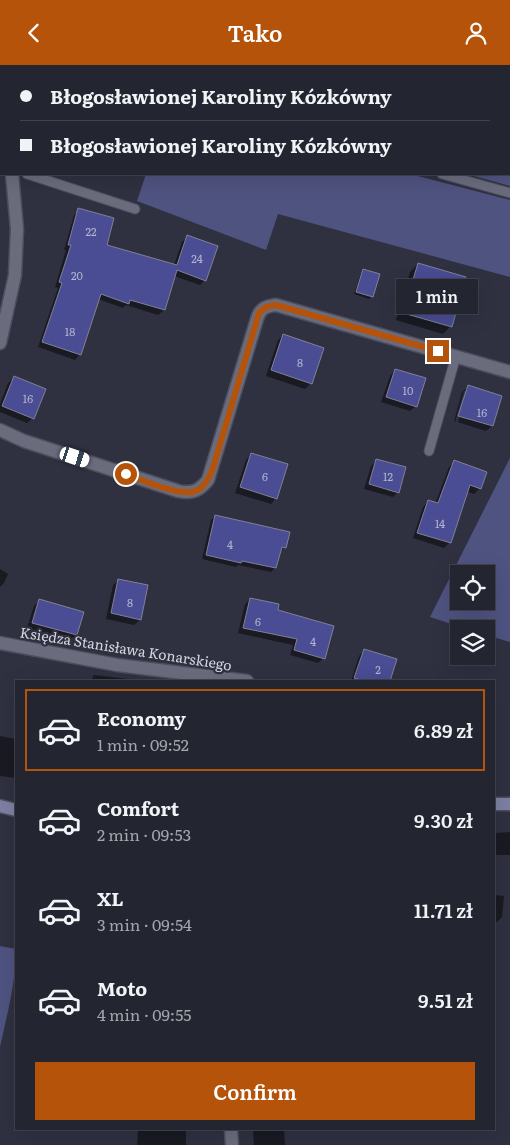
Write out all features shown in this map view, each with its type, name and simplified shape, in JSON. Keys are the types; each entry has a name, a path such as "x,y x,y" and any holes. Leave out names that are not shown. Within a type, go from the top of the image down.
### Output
{"street":[{"path":"0,343 14,275 17,229 12,175"},
{"path":"0,430 24,441 178,491 195,492 202,488 208,480 213,468 257,319 263,308 276,305 510,372"},
{"name":"Księdza Stanisława Konarskiego","path":"0,643 117,665 239,680"},
{"path":"495,804 510,804"},
{"path":"0,806 15,810"},
{"path":"231,1130 232,1145"}],"lane":[{"path":"30,175 135,209"},
{"path":"446,175 510,193"},
{"path":"429,451 456,356"}],"shaded area":[{"path":"146,175 414,175 510,200 510,277 278,214 266,250 137,201"},
{"path":"471,175 510,175 510,186"},
{"path":"510,458 510,642 495,638 495,620 450,620 450,623 430,617 450,577 450,610 495,610 495,565 456,565"},
{"path":"0,946 15,949 15,969 0,1047"}],"building":[{"path":"78,208 114,218 107,245 177,265 187,235 218,246 206,281 177,270 165,310 130,300 129,304 101,294 81,355 42,342 62,283 59,282 71,245 68,245"},
{"path":"418,263 466,277 452,327 403,313"},
{"path":"363,269 380,274 373,297 356,292"},
{"path":"283,334 324,348 312,384 271,370"},
{"path":"395,369 426,378 417,407 386,397"},
{"path":"14,376 46,389 34,419 2,406"},
{"path":"468,385 502,396 493,426 458,416"},
{"path":"251,453 288,464 277,499 240,487"},
{"path":"376,459 406,467 399,493 369,484"},
{"path":"454,460 487,472 481,489 470,485 451,543 417,533 428,500 438,503"},
{"path":"215,515 290,532 286,548 282,547 276,568 206,555"},
{"path":"118,579 148,585 141,620 111,613"},
{"path":"250,598 279,604 278,610 334,626 325,659 294,650 297,639 243,628"},
{"path":"39,599 84,612 77,635 32,623"},
{"path":"364,649 397,659 390,680 361,680 354,678"}],"route":[{"path":"126,474 185,493 195,492 202,488 213,468 259,313 263,308 276,305 438,351"}]}
